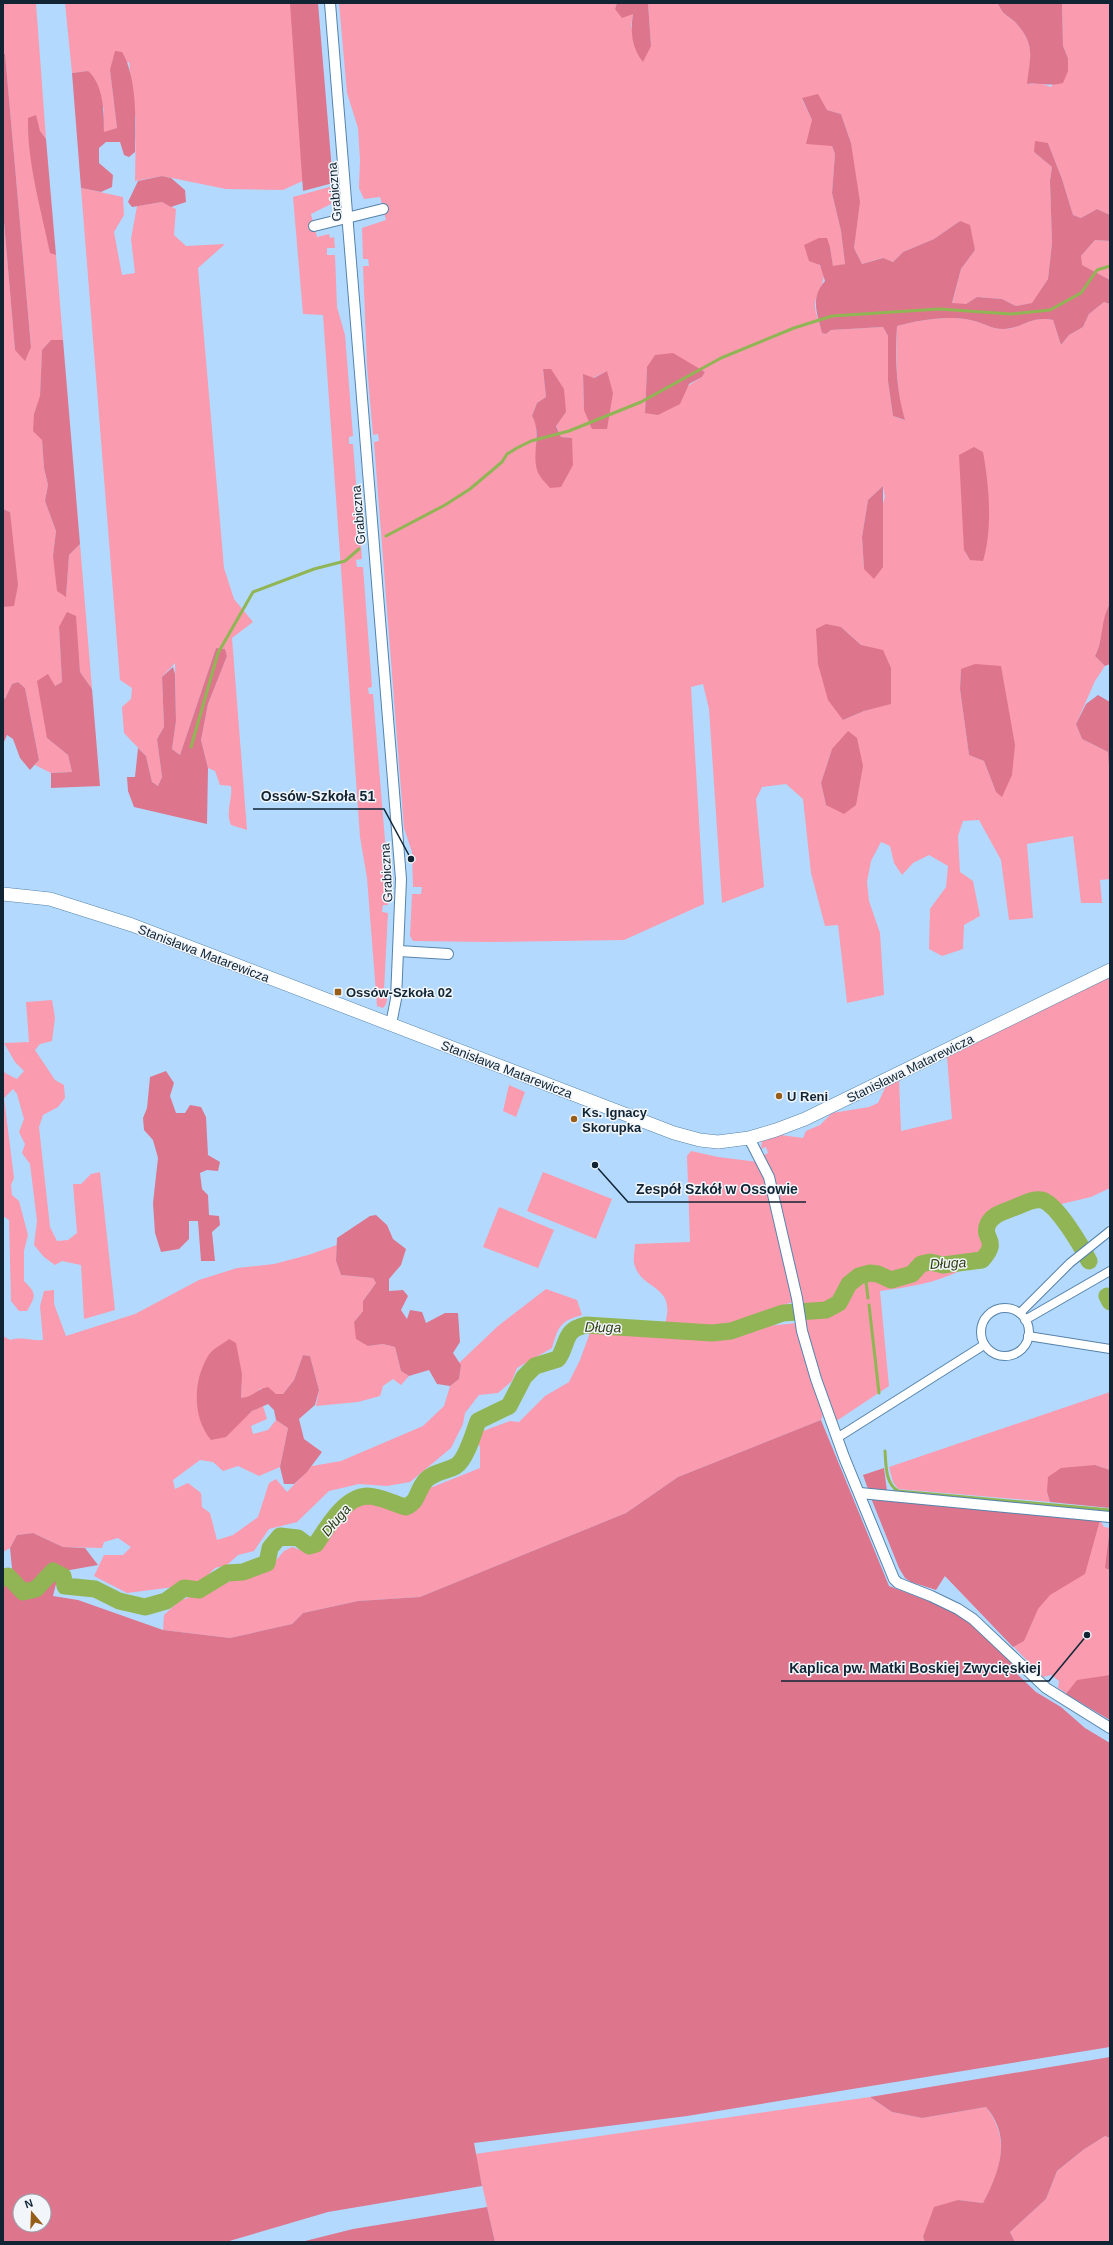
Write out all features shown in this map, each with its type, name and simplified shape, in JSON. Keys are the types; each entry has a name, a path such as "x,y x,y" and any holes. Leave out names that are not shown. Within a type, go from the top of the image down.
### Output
{"street":[{"name":"Grabiczna","path":"330,3 349,218 401,879 396,1004 391,1024"},
{"path":"314,226 383,209"},
{"name":"Stanisława Matarewicza","path":"3,894 50,899 132,925 674,1133 709,1141 748,1138 805,1119 1110,970"},
{"path":"399,951 448,954"},
{"path":"748,1138 769,1177 798,1298 802,1331 816,1379 836,1438 860,1493 892,1575 898,1583 931,1596 958,1609 973,1619 1046,1688 1110,1728"},
{"path":"1023,1316 1070,1263 1110,1231"},
{"path":"1023,1316 1110,1271"},
{"path":"1003,1308 1011,1308 1023,1316 1028,1325 1028,1336 1023,1347 1010,1356 994,1354 984,1345 981,1335 981,1327 989,1313 1003,1308"},
{"path":"1028,1336 1110,1349"},
{"path":"836,1438 984,1345"},
{"path":"860,1493 1110,1517"}],"shaded area":[{"path":"3,3 36,3 46,139 40,131 28,130 34,175 50,252 56,255 63,340 51,340 42,350 40,398 34,414 42,440 44,468 48,485 45,501 56,531 53,556 66,596 69,555 80,544 92,689 80,672 77,645 59,627 62,682 55,686 47,738 68,755 72,772 51,773 35,765 39,760 25,688 18,682 12,684 5,699 3,697 3,607 14,605 10,512 3,509 3,210 15,350 31,347 5,54 3,53"},
{"path":"65,3 292,3 307,179 283,190 226,189 162,176 135,181 136,121 129,62 110,70 117,128 104,133 104,109 88,71 72,73"},
{"path":"290,3 318,3 333,183 303,191"},
{"path":"339,3 617,3 615,9 633,14 631,27 651,46 648,3 998,3 1002,11 1016,23 1027,38 1030,52 1028,84 1040,83 1051,87 1068,58 1063,46 1062,3 1110,3 1110,215 1097,209 1081,218 1073,215 1062,179 1048,143 1034,152 1052,167 1050,181 1052,243 1048,279 1033,303 1016,306 1002,299 977,297 966,304 952,304 961,269 975,250 960,221 934,239 903,252 893,262 882,258 862,264 854,248 856,227 851,143 841,114 827,110 802,99 812,120 832,146 835,154 832,193 841,231 845,264 833,267 830,247 816,262 821,267 824,278 815,305 822,333 826,334 831,330 883,327 888,336 888,381 893,416 904,420 899,397 897,373 897,326 924,320 952,318 970,320 994,328 1003,329 1015,327 1038,319 1045,319 1053,320 1061,345 1069,335 1083,327 1089,314 1104,302 1110,304 1110,604 1105,617 1098,650 1095,656 1105,666 1095,681 1076,724 1082,739 1108,752 1110,759 1110,879 1100,880 1102,903 1081,903 1073,836 1027,844 1033,918 1009,920 1001,860 979,820 963,821 958,836 960,872 973,881 980,916 964,925 963,949 942,956 929,949 930,909 946,887 948,866 929,855 913,863 902,875 894,863 890,846 881,842 871,861 867,882 869,901 880,933 884,995 847,1003 838,925 825,926 811,873 803,799 786,784 762,787 756,799 764,887 722,903 709,709 703,684 691,687 704,904 624,940 489,942 413,941 410,936 412,894 421,894 422,887 413,887 412,852 404,828 374,442 379,441 378,434 373,435 367,366 363,266 369,266 368,259 363,259 362,228 386,220 380,197 364,199 359,188 360,160 358,128 347,93","holes":["689,364 705,372 702,377 645,413 647,367","543,369 566,412 556,425 561,437 572,438 536,453 536,422 532,416 537,403 546,397","607,371 584,410 583,375 593,378","883,486 885,497 864,569 862,537 868,500","964,519 970,560 964,550","841,627 861,645 891,703 864,711 843,720","961,669 996,792 984,761 969,755 960,689","832,749 826,805 821,783"]},
{"path":"617,3 648,3 651,46 643,62 634,45 632,33 633,14 622,18 615,9"},
{"path":"998,3 1062,3 1063,46 1068,58 1068,71 1063,83 1054,85 1027,84 1030,52 1027,38 1013,20 1004,13"},
{"path":"115,51 122,52 127,62 133,87 136,128 135,152 129,157 124,155 120,142 106,142 99,148 99,163 113,175 112,187 101,192 81,188 72,73 88,71 93,77 100,91 102,100 104,132 117,128 110,70"},
{"path":"3,53 5,54 31,347 25,361 15,350 3,210"},
{"path":"818,94 827,110 841,114 851,143 860,202 854,248 862,264 883,258 893,262 903,252 934,239 960,221 970,225 975,250 961,269 952,303 966,304 977,297 1002,299 1016,306 1032,303 1048,279 1052,243 1050,181 1052,167 1034,152 1035,141 1048,143 1062,179 1073,215 1081,218 1097,209 1110,215 1110,241 1095,240 1081,256 1082,265 1110,280 1110,304 1104,302 1089,314 1083,327 1069,335 1061,345 1053,320 1045,319 1038,319 1016,327 1003,329 994,328 970,320 952,318 924,320 897,326 897,373 905,420 893,416 888,381 888,336 883,327 831,330 826,334 822,333 818,319 816,300 820,287 825,281 820,265 809,261 804,245 819,238 827,238 833,266 845,264 841,231 832,193 835,154 832,146 806,144 812,120 802,98"},
{"path":"36,115 40,131 46,139 56,255 50,253 32,168 28,135 28,118"},
{"path":"162,176 171,178 185,190 186,202 171,207 162,202 132,207 128,202 138,181"},
{"path":"333,186 334,193 331,194 331,204 311,214 317,237 329,234 330,238 334,237 335,248 327,248 327,255 335,255 337,307 345,335 353,436 349,437 349,444 353,444 362,559 356,560 357,567 363,567 372,687 368,688 369,694 373,694 389,889 388,905 383,905 382,912 388,913 384,990 388,995 386,1004 383,1008 377,1006 367,878 360,837 323,315 303,314 293,197"},
{"path":"81,188 123,197 124,215 114,232 122,275 135,273 131,239 137,206 162,202 176,209 174,235 186,246 225,244 198,268 224,568 234,599 253,622 232,638 247,830 231,825 229,820 229,810 231,786 220,785 215,771 208,768 201,740 208,704 227,656 225,649 216,648 180,755 172,749 176,721 175,663 162,677 164,727 157,739 162,777 158,786 152,782 146,756 124,733 122,707 131,699 132,688 120,680"},
{"path":"1095,240 1110,241 1110,280 1081,265 1081,256"},
{"path":"51,340 63,340 80,544 69,555 66,597 57,591 53,556 56,531 45,501 48,485 44,468 42,440 33,431 34,414 40,396 42,350"},
{"path":"673,353 705,372 702,377 689,384 680,404 658,415 645,413 647,367 655,355"},
{"path":"543,369 551,369 564,389 566,412 556,426 561,437 572,438 573,465 561,487 550,488 542,479 537,469 536,430 532,416 537,403 546,397"},
{"path":"607,371 613,393 607,429 592,429 584,410 583,374 594,378"},
{"path":"974,447 983,452 987,479 989,521 983,561 970,560 964,550 959,455"},
{"path":"883,486 883,567 874,579 864,569 862,537 868,500"},
{"path":"3,509 10,512 18,585 14,606 3,607"},
{"path":"1110,604 1110,664 1105,666 1095,656 1100,643 1107,610"},
{"path":"67,612 76,616 80,672 92,689 100,786 51,788 51,773 72,772 68,755 47,738 37,681 48,674 55,686 62,682 59,627"},
{"path":"826,624 841,627 861,645 883,650 891,668 891,704 864,711 843,720 828,700 818,664 816,629"},
{"path":"216,648 225,649 227,656 208,704 201,740 208,768 207,824 134,807 128,791 127,777 135,777 138,748 146,756 152,782 158,786 162,777 157,739 164,727 162,677 173,667 175,674 176,721 172,749 180,755"},
{"path":"975,664 1001,666 1015,745 1012,775 1002,797 996,792 984,761 969,755 960,689 961,669"},
{"path":"18,682 25,688 39,760 30,770 20,758 13,739 7,735 3,744 3,697 5,699 12,684"},
{"path":"1098,695 1110,702 1110,781 1108,752 1082,739 1076,724 1086,704"},
{"path":"848,731 857,738 863,766 856,805 844,814 826,805 821,783 832,749"},
{"path":"1110,976 1110,1188 1091,1197 1057,1205 1047,1196 1039,1194 1030,1195 1011,1201 993,1210 983,1221 982,1226 985,1245 982,1252 977,1255 964,1258 936,1257 923,1259 895,1275 890,1275 878,1269 863,1269 850,1277 833,1302 811,1308 802,1307 762,1156 768,1153 766,1147 761,1149 762,1141 781,1135 803,1138 806,1131 820,1125 832,1113 869,1107 878,1103 885,1088 899,1080 901,1131 952,1119 947,1057"},
{"path":"52,1000 55,1018 52,1041 40,1044 35,1050 55,1080 64,1085 65,1098 58,1107 43,1115 39,1127 50,1227 57,1241 68,1240 77,1233 73,1184 81,1184 91,1174 100,1172 115,1310 84,1319 81,1265 62,1261 55,1265 44,1257 34,1245 37,1221 30,1164 22,1153 25,1144 19,1132 24,1119 17,1094 13,1089 4,1098 14,1178 11,1185 12,1195 19,1201 28,1235 24,1251 24,1281 34,1295 27,1311 19,1311 11,1301 9,1220 3,1216 3,1069 5,1073 17,1079 24,1071 15,1062 4,1043 29,1042 26,1002"},
{"path":"166,1071 174,1083 170,1096 176,1113 185,1113 190,1105 201,1107 206,1117 208,1155 220,1162 218,1171 207,1170 200,1173 202,1189 208,1195 209,1215 219,1216 220,1225 212,1232 215,1261 201,1261 198,1221 189,1221 189,1239 179,1249 161,1252 155,1233 153,1203 158,1158 153,1140 144,1130 143,1118 147,1108 150,1077"},
{"path":"509,1085 525,1092 516,1117 503,1111"},
{"path":"691,1151 718,1157 758,1162 764,1172 794,1302 788,1303 753,1322 732,1328 709,1328 665,1324 667,1311 666,1301 662,1294 643,1279 638,1272 634,1263 635,1244 690,1242 687,1156"},
{"path":"543,1172 612,1199 596,1239 527,1211"},
{"path":"499,1207 554,1230 538,1268 483,1247"},
{"path":"376,1215 387,1225 393,1239 406,1249 401,1265 389,1279 389,1291 403,1290 408,1296 401,1310 407,1319 410,1310 422,1312 426,1323 445,1313 458,1313 460,1342 453,1353 461,1365 459,1379 450,1386 437,1384 429,1370 409,1376 401,1371 395,1347 383,1344 368,1346 356,1339 354,1322 363,1311 363,1301 376,1283 373,1278 341,1275 336,1261 337,1238 370,1216"},
{"path":"337,1245 336,1261 341,1275 373,1278 376,1283 363,1301 363,1311 354,1322 368,1346 383,1344 395,1347 401,1371 409,1376 401,1385 393,1379 383,1386 380,1396 358,1402 316,1406 319,1390 310,1356 303,1355 294,1380 283,1394 276,1394 260,1389 252,1397 241,1398 242,1374 239,1422 252,1411 263,1406 267,1419 251,1426 253,1434 268,1430 276,1420 288,1428 280,1467 259,1476 238,1466 223,1471 213,1462 200,1460 173,1480 175,1489 188,1483 201,1493 202,1507 210,1513 217,1540 233,1535 258,1517 269,1483 276,1479 287,1492 312,1466 341,1461 423,1426 444,1406 450,1386 459,1379 461,1365 459,1363 498,1326 546,1289 577,1300 582,1315 564,1323 558,1330 552,1348 517,1368 512,1381 498,1393 479,1395 465,1413 463,1424 451,1448 410,1482 387,1486 359,1484 329,1491 297,1522 269,1529 254,1551 238,1555 227,1565 215,1568 202,1581 174,1587 127,1593 94,1576 104,1555 123,1555 131,1547 118,1538 104,1542 102,1548 63,1547 33,1533 17,1535 10,1548 3,1552 3,1336 10,1340 19,1338 43,1340 40,1306 44,1291 54,1290 54,1304 66,1336 135,1314 199,1280 237,1268 274,1264 308,1255"},
{"path":"927,1267 964,1269 933,1281 880,1291 889,1386 835,1422 802,1321 827,1314 840,1308 856,1285 867,1277 873,1277 889,1283 897,1283 911,1278"},
{"path":"797,1323 823,1414 821,1420 678,1477 626,1513 420,1597 358,1601 303,1613 292,1624 230,1638 163,1630 164,1615 179,1601 272,1565 284,1551 292,1547 306,1552 317,1547 325,1541 342,1518 352,1508 368,1503 377,1504 394,1511 402,1512 410,1510 418,1503 425,1490 480,1468 480,1447 477,1442 483,1431 510,1421 519,1422 545,1396 569,1382 580,1360 591,1330 738,1337 767,1326"},
{"path":"229,1339 236,1343 242,1374 241,1398 268,1387 276,1394 283,1394 294,1380 303,1355 310,1356 319,1390 315,1405 299,1419 304,1439 322,1452 307,1472 294,1484 284,1484 280,1467 288,1428 276,1420 274,1410 268,1404 252,1411 226,1437 211,1440 200,1421 197,1399 199,1376 210,1353"},
{"path":"1110,1392 1110,1470 1095,1465 1047,1492 1050,1502 898,1489 893,1482 889,1467"},
{"path":"821,1420 889,1586 955,1611 972,1623 1011,1662 1014,1671 1036,1692 1061,1707 1085,1728 1110,1743 1110,2047 687,2116 474,2143 482,2186 328,2212 226,2242 3,2242 3,1586 13,1578 10,1548 17,1535 33,1533 63,1547 85,1548 98,1565 59,1572 53,1596 78,1600 163,1630 230,1638 292,1624 303,1613 358,1601 420,1597 626,1513 678,1477"},
{"path":"1095,1465 1110,1470 1110,1508 1050,1502 1047,1492 1048,1477 1061,1468"},
{"path":"884,1468 887,1491 868,1489 863,1475"},
{"path":"871,1498 1100,1520 1085,1574 1050,1595 1038,1609 1024,1641 1013,1647 945,1576 936,1590 911,1582 905,1578 899,1568"},
{"path":"1100,1520 1104,1527 1110,1528 1110,1720 1058,1688 1059,1681 1051,1675 1043,1677 945,1576"},
{"path":"1110,1528 1110,1570 1105,1568"},
{"path":"1110,1675 1110,1720 1066,1694 1077,1680"},
{"path":"1110,2057 1110,2138 1105,2136 1083,2150 1057,2171 1046,2199 1010,2232 1015,2242 925,2242 923,2237 934,2207 958,2200 983,2203 994,2179 1001,2154 999,2130 994,2118 986,2107 922,2118 892,2112 870,2097"},
{"path":"870,2097 892,2112 922,2118 986,2107 994,2119 999,2131 1001,2155 995,2179 983,2203 958,2200 923,2237 925,2242 495,2242 475,2154"},
{"path":"1105,2136 1110,2138 1110,2242 1015,2242 1010,2232 1046,2199 1057,2171 1083,2150"},
{"path":"487,2207 495,2242 301,2242 353,2229"}],"waterway":[{"path":"386,536 445,505 470,489 502,462 507,454 517,448 531,441 569,431 641,402 721,358 794,328 832,316 939,309 1011,314 1050,310 1081,293 1097,270 1110,266"},
{"path":"191,747 218,653 253,592 314,569 345,561 359,549"},
{"name":"Długa","path":"3,1578 8,1576 23,1592 36,1589 53,1571 63,1576 65,1586 95,1589 119,1601 145,1607 166,1601 184,1588 199,1590 227,1573 243,1572 267,1563 270,1548 280,1536 298,1538 309,1546 316,1544 337,1514 344,1507 359,1498 372,1496 406,1507 414,1501 423,1484 429,1477 452,1468 460,1463 478,1421 509,1406 524,1377 535,1366 558,1359 570,1333 579,1327 586,1325 712,1333 731,1331 783,1313 826,1310 839,1303 849,1284 859,1276 870,1273 878,1274 891,1280 912,1274 921,1264 930,1262 943,1265 982,1260 990,1248 990,1240 987,1233 988,1224 990,1221 999,1214 1035,1200 1042,1200 1055,1209 1081,1246 1089,1261"},
{"path":"865,1274 868,1298"},
{"name":"Długa","path":"1107,1296 1110,1302"},
{"path":"869,1305 879,1393"},
{"path":"885,1451 888,1478 894,1488 898,1491 1110,1510"}],"place":[{"name":"Ossów-Szkoła 51","path":"411,859"},
{"name":"Ossów-Szkoła 02","path":"338,992"},
{"name":"U Reni","path":"779,1096"},
{"name":"Ks. Ignacy Skorupka","path":"574,1119"},
{"name":"Zespół Szkół w Ossowie","path":"595,1165"},
{"name":"Kaplica pw. Matki Boskiej Zwycięskiej","path":"1087,1635"}]}
